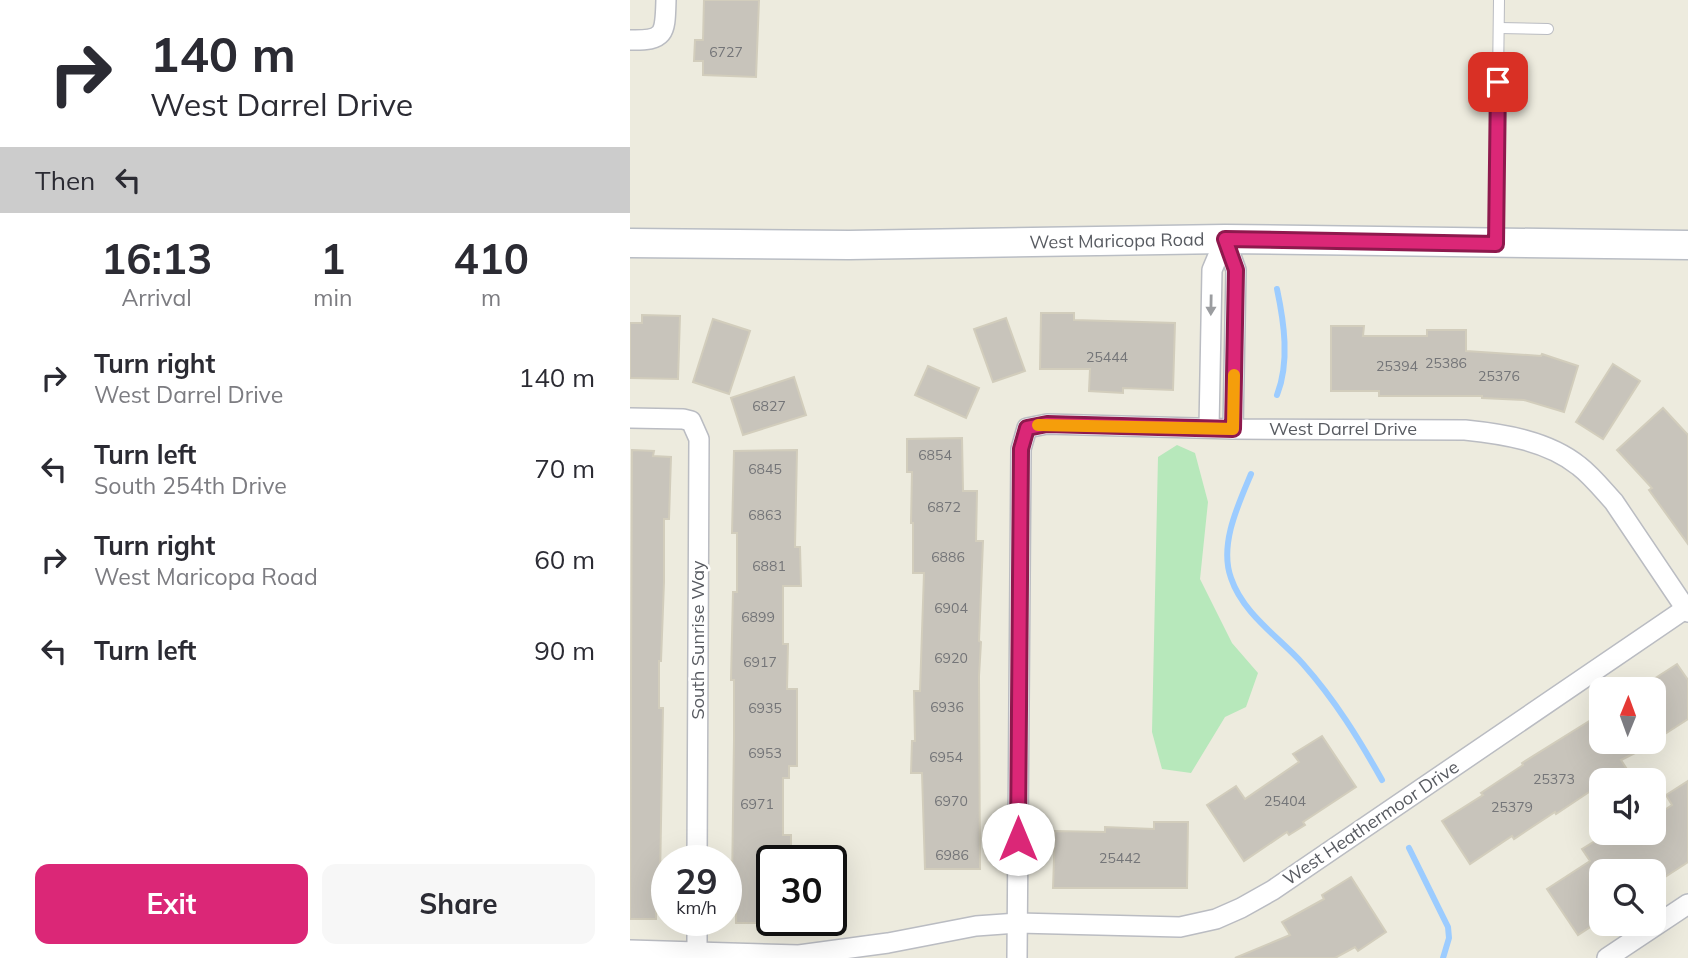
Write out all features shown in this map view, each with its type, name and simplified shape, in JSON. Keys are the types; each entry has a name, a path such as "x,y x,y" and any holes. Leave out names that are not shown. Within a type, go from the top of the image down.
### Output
{"street":[{"path":"630,40 651,40 661,35 664,29 666,0"},
{"path":"1209,428 1212,270 1225,239"},
{"path":"1225,239 1236,270 1233,429"},
{"name":"West Maricopa Road","path":"630,243 849,246 1225,239 1688,245"},
{"name":"South Sunrise Way","path":"630,418 691,421 699,439 697,845"},
{"name":"West Darrel Drive","path":"1017,923 1021,449 1027,428 1047,424 1233,429 1465,430 1528,441 1556,452 1579,466 1614,502 1687,610"},
{"name":"West Heathermoor Drive","path":"630,950 799,955 888,943 976,926 1017,923 1180,928 1216,919 1241,908 1284,882 1687,610"},
{"path":"1607,958 1688,904"},
{"path":"1017,923 1017,958"},
{"path":"697,936 697,952"}],"lane":[{"path":"1496,244 1499,0"},
{"path":"1499,28 1548,29"}],"green space":[{"path":"1177,445 1195,453 1208,502 1200,579 1232,643 1258,673 1246,707 1225,717 1191,773 1162,769 1152,732 1158,457"}],"building":[{"path":"704,0 759,0 756,77 703,75 703,61 694,61 695,40 703,40"},
{"path":"1041,313 1074,313 1074,320 1175,323 1173,390 1123,388 1123,393 1089,391 1090,369 1040,369"},
{"path":"642,315 680,316 678,379 630,378 630,323 642,323"},
{"path":"1006,318 1025,371 993,382 974,329"},
{"path":"713,319 750,331 729,394 693,382"},
{"path":"1331,326 1364,326 1363,336 1427,336 1427,330 1466,330 1466,351 1542,354 1578,366 1564,412 1524,400 1482,396 1379,396 1379,391 1331,391"},
{"path":"1613,364 1640,381 1603,439 1576,422"},
{"path":"928,366 979,388 966,418 915,395"},
{"path":"794,377 806,415 743,435 731,398"},
{"path":"1663,408 1688,435 1688,544 1649,490 1652,488 1617,450"},
{"path":"962,438 963,491 977,491 976,541 983,541 979,641 980,869 925,869 922,773 911,773 912,741 915,741 914,691 920,691 924,573 913,573 912,472 907,472 907,439"},
{"path":"632,450 654,451 653,456 671,457 669,519 664,519 664,582 659,661 659,708 663,708 661,845 651,845 651,919 630,919"},
{"path":"797,450 795,547 800,547 801,586 783,586 783,644 788,644 787,689 797,689 797,766 789,766 789,778 783,778 783,835 791,835 791,845 756,845 756,923 742,923 742,845 733,845 734,680 731,680 733,592 737,592 737,533 732,533 734,451"},
{"path":"1677,664 1688,680 1688,719 1666,733 1666,677 1657,677"},
{"path":"1589,721 1589,754 1633,754 1621,760 1626,768 1589,768 1589,792 1514,839 1512,836 1470,864 1442,821 1483,795 1481,793 1523,765 1522,763"},
{"path":"1322,736 1356,787 1303,822 1305,825 1289,835 1287,832 1244,861 1207,805 1236,786 1245,799 1299,762 1293,754"},
{"path":"1688,781 1688,862 1666,876 1666,859 1589,860 1582,849 1589,845 1666,845 1666,809 1672,805 1666,795"},
{"path":"1154,822 1188,822 1187,888 1053,888 1055,831 1105,832 1105,827 1154,829"},
{"path":"1589,862 1589,928 1578,935 1547,889"},
{"path":"1351,877 1386,932 1358,951 1355,947 1335,958 1235,958 1290,935 1282,922 1324,899 1322,895"}],"waterway":[{"path":"1277,289 1284,328 1285,356 1277,395"},
{"path":"1251,474 1229,539 1227,552 1231,578 1253,614 1303,664 1326,692 1382,780"},
{"path":"1409,848 1448,927 1449,938 1443,958"}],"slow traffic":[{"path":"1038,425 1233,429 1234,375"}],"route":[{"path":"1018,839 1021,449 1027,428 1047,424 1233,429 1236,270 1225,239 1496,244 1498,82"}]}
